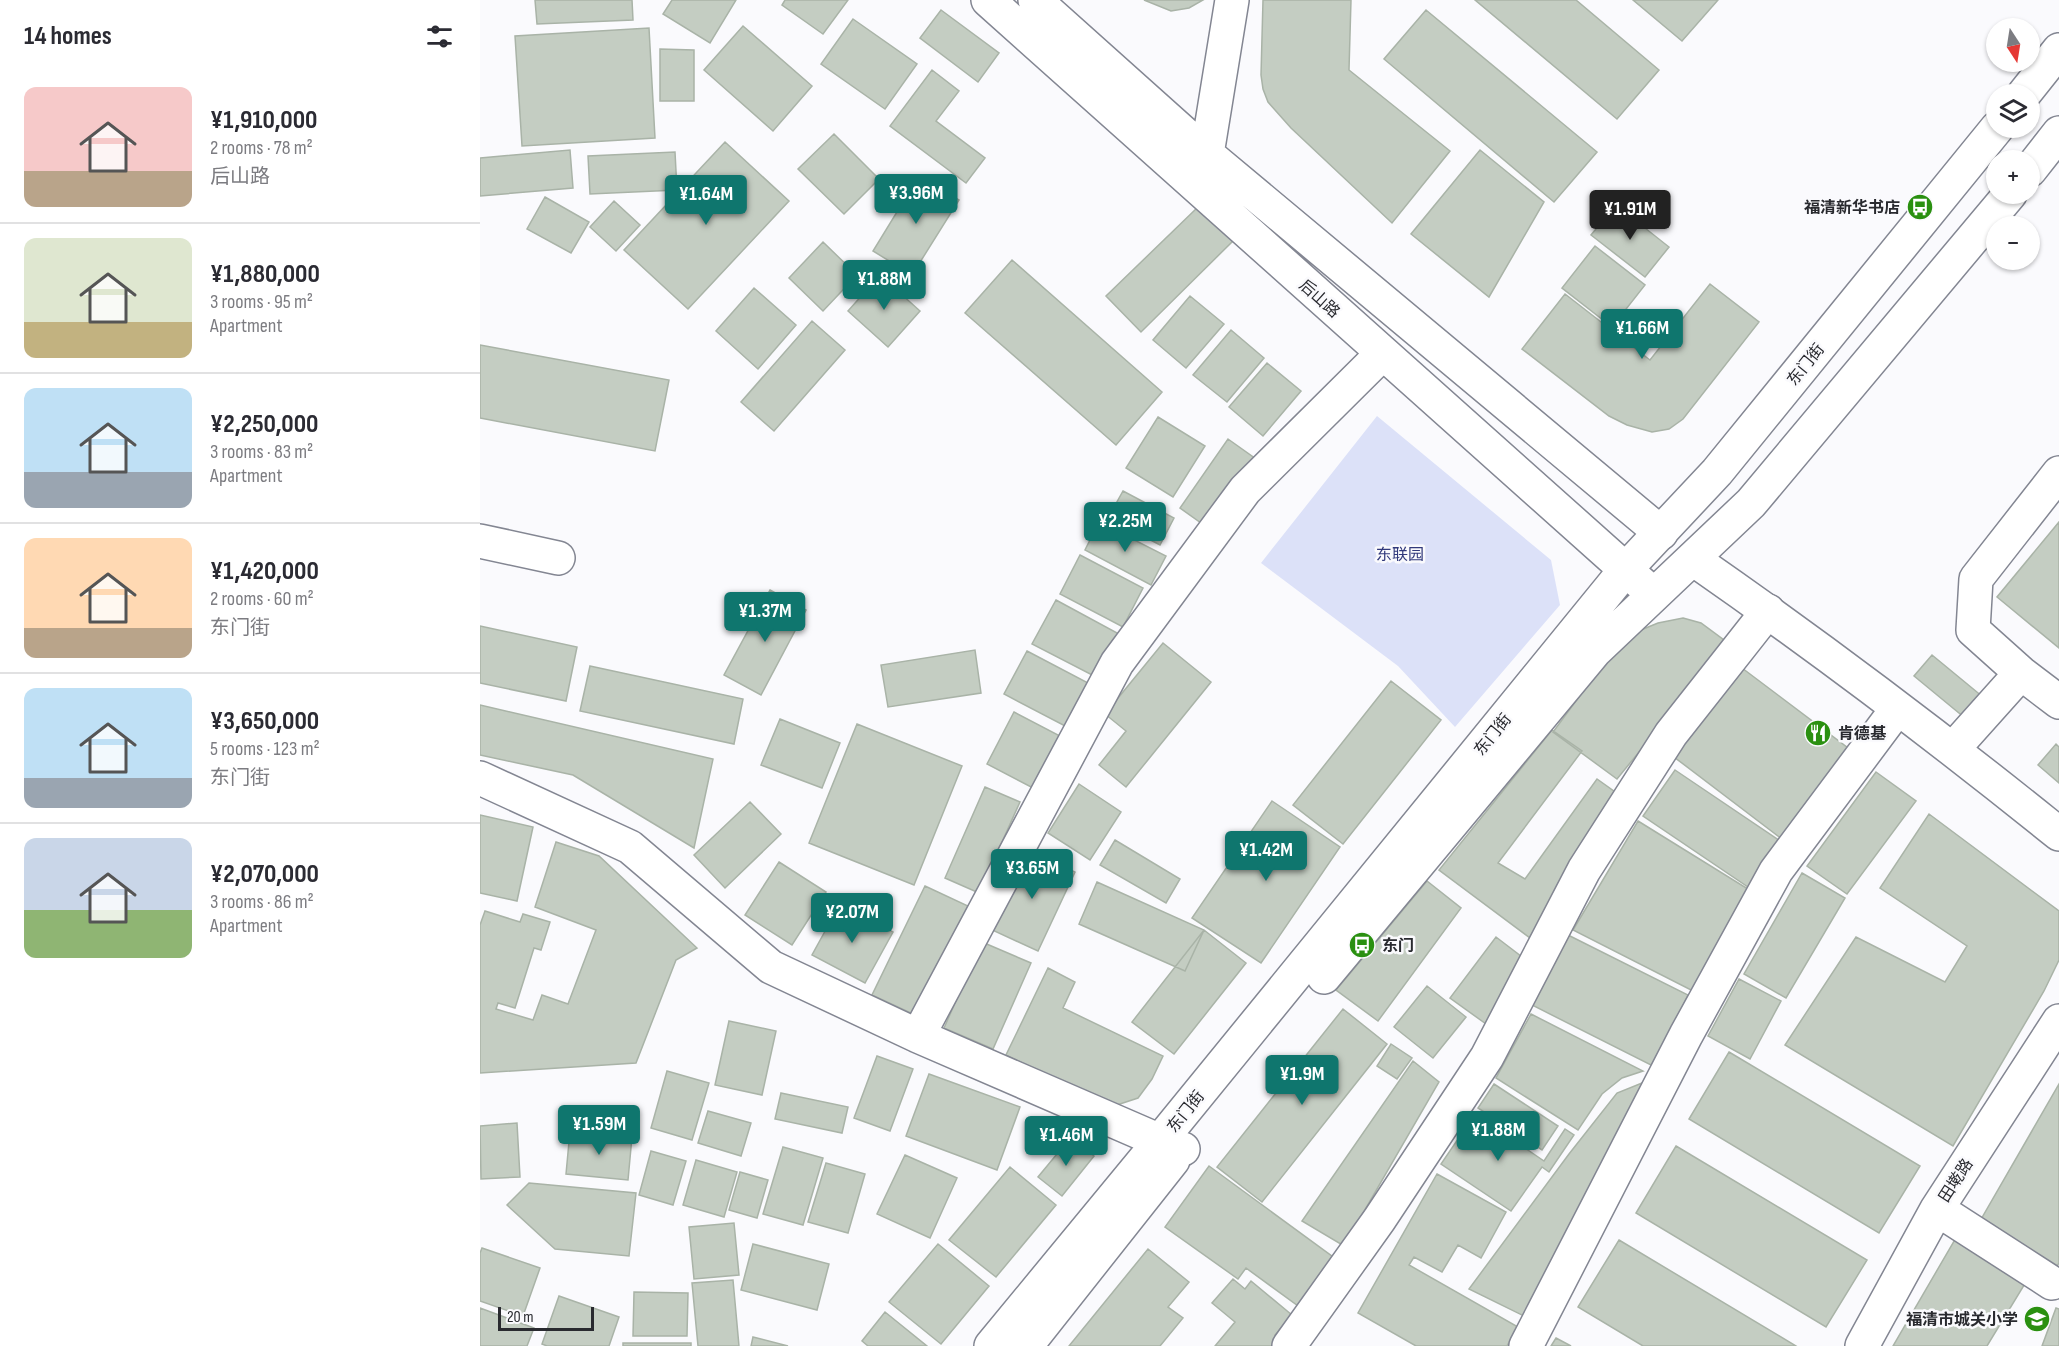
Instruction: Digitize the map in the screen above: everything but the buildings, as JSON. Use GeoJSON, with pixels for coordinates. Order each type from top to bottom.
{"type":"FeatureCollection","features":[{"type":"Feature","properties":{"kind":"street","name":"后山路"},"geometry":{"type":"LineString","coordinates":[[988,0],[1653,594]]}},
{"type":"Feature","properties":{"kind":"street"},"geometry":{"type":"LineString","coordinates":[[1035,0],[1207,154],[1661,534],[1953,749],[2059,834]]}},
{"type":"Feature","properties":{"kind":"street"},"geometry":{"type":"LineString","coordinates":[[1191,182],[1207,154],[1232,0]]}},
{"type":"Feature","properties":{"kind":"street"},"geometry":{"type":"LineString","coordinates":[[2032,84],[2059,50]]}},
{"type":"Feature","properties":{"kind":"street","name":"东门街"},"geometry":{"type":"LineString","coordinates":[[1026,1346],[1171,1145],[1626,569],[1717,472],[1990,138]]}},
{"type":"Feature","properties":{"kind":"street","name":"东门街"},"geometry":{"type":"LineString","coordinates":[[991,1346],[1171,1145],[1588,660],[1653,594],[1694,559],[1751,503],[2002,204]]}},
{"type":"Feature","properties":{"kind":"street"},"geometry":{"type":"LineString","coordinates":[[918,1036],[1116,663],[1245,490],[1382,354]]}},
{"type":"Feature","properties":{"kind":"street"},"geometry":{"type":"LineString","coordinates":[[2059,473],[1976,579],[1973,630],[2021,673],[2059,702]]}},
{"type":"Feature","properties":{"kind":"street"},"geometry":{"type":"LineString","coordinates":[[480,541],[558,558]]}},
{"type":"Feature","properties":{"kind":"street"},"geometry":{"type":"LineString","coordinates":[[1289,1346],[1379,1220],[1487,1057],[1584,870],[1671,734],[1768,611]]}},
{"type":"Feature","properties":{"kind":"street"},"geometry":{"type":"LineString","coordinates":[[1953,749],[2021,673]]}},
{"type":"Feature","properties":{"kind":"street"},"geometry":{"type":"LineString","coordinates":[[1526,1346],[1686,1035],[1776,871],[1898,709]]}},
{"type":"Feature","properties":{"kind":"street"},"geometry":{"type":"LineString","coordinates":[[480,778],[630,847],[771,968],[918,1036],[1171,1145]]}},
{"type":"Feature","properties":{"kind":"street","name":"田墘路"},"geometry":{"type":"LineString","coordinates":[[1862,1346],[1937,1209],[2059,1021]]}},
{"type":"Feature","properties":{"kind":"street"},"geometry":{"type":"LineString","coordinates":[[1937,1209],[2052,1283]]}},
{"type":"Feature","properties":{"kind":"green space","name":"东联园"},"geometry":{"type":"Polygon","coordinates":[[[1377,416],[1551,560],[1560,605],[1455,727],[1398,666],[1261,563],[1377,416]]]}},
{"type":"Feature","properties":{"kind":"place","name":"福清新华书店"},"geometry":{"type":"Point","coordinates":[1920,207]}},
{"type":"Feature","properties":{"kind":"place","name":"肯德基"},"geometry":{"type":"Point","coordinates":[1818,733]}},
{"type":"Feature","properties":{"kind":"place","name":"东门"},"geometry":{"type":"Point","coordinates":[1362,945]}},
{"type":"Feature","properties":{"kind":"place","name":"福清市城关小学"},"geometry":{"type":"Point","coordinates":[2037,1319]}}]}
